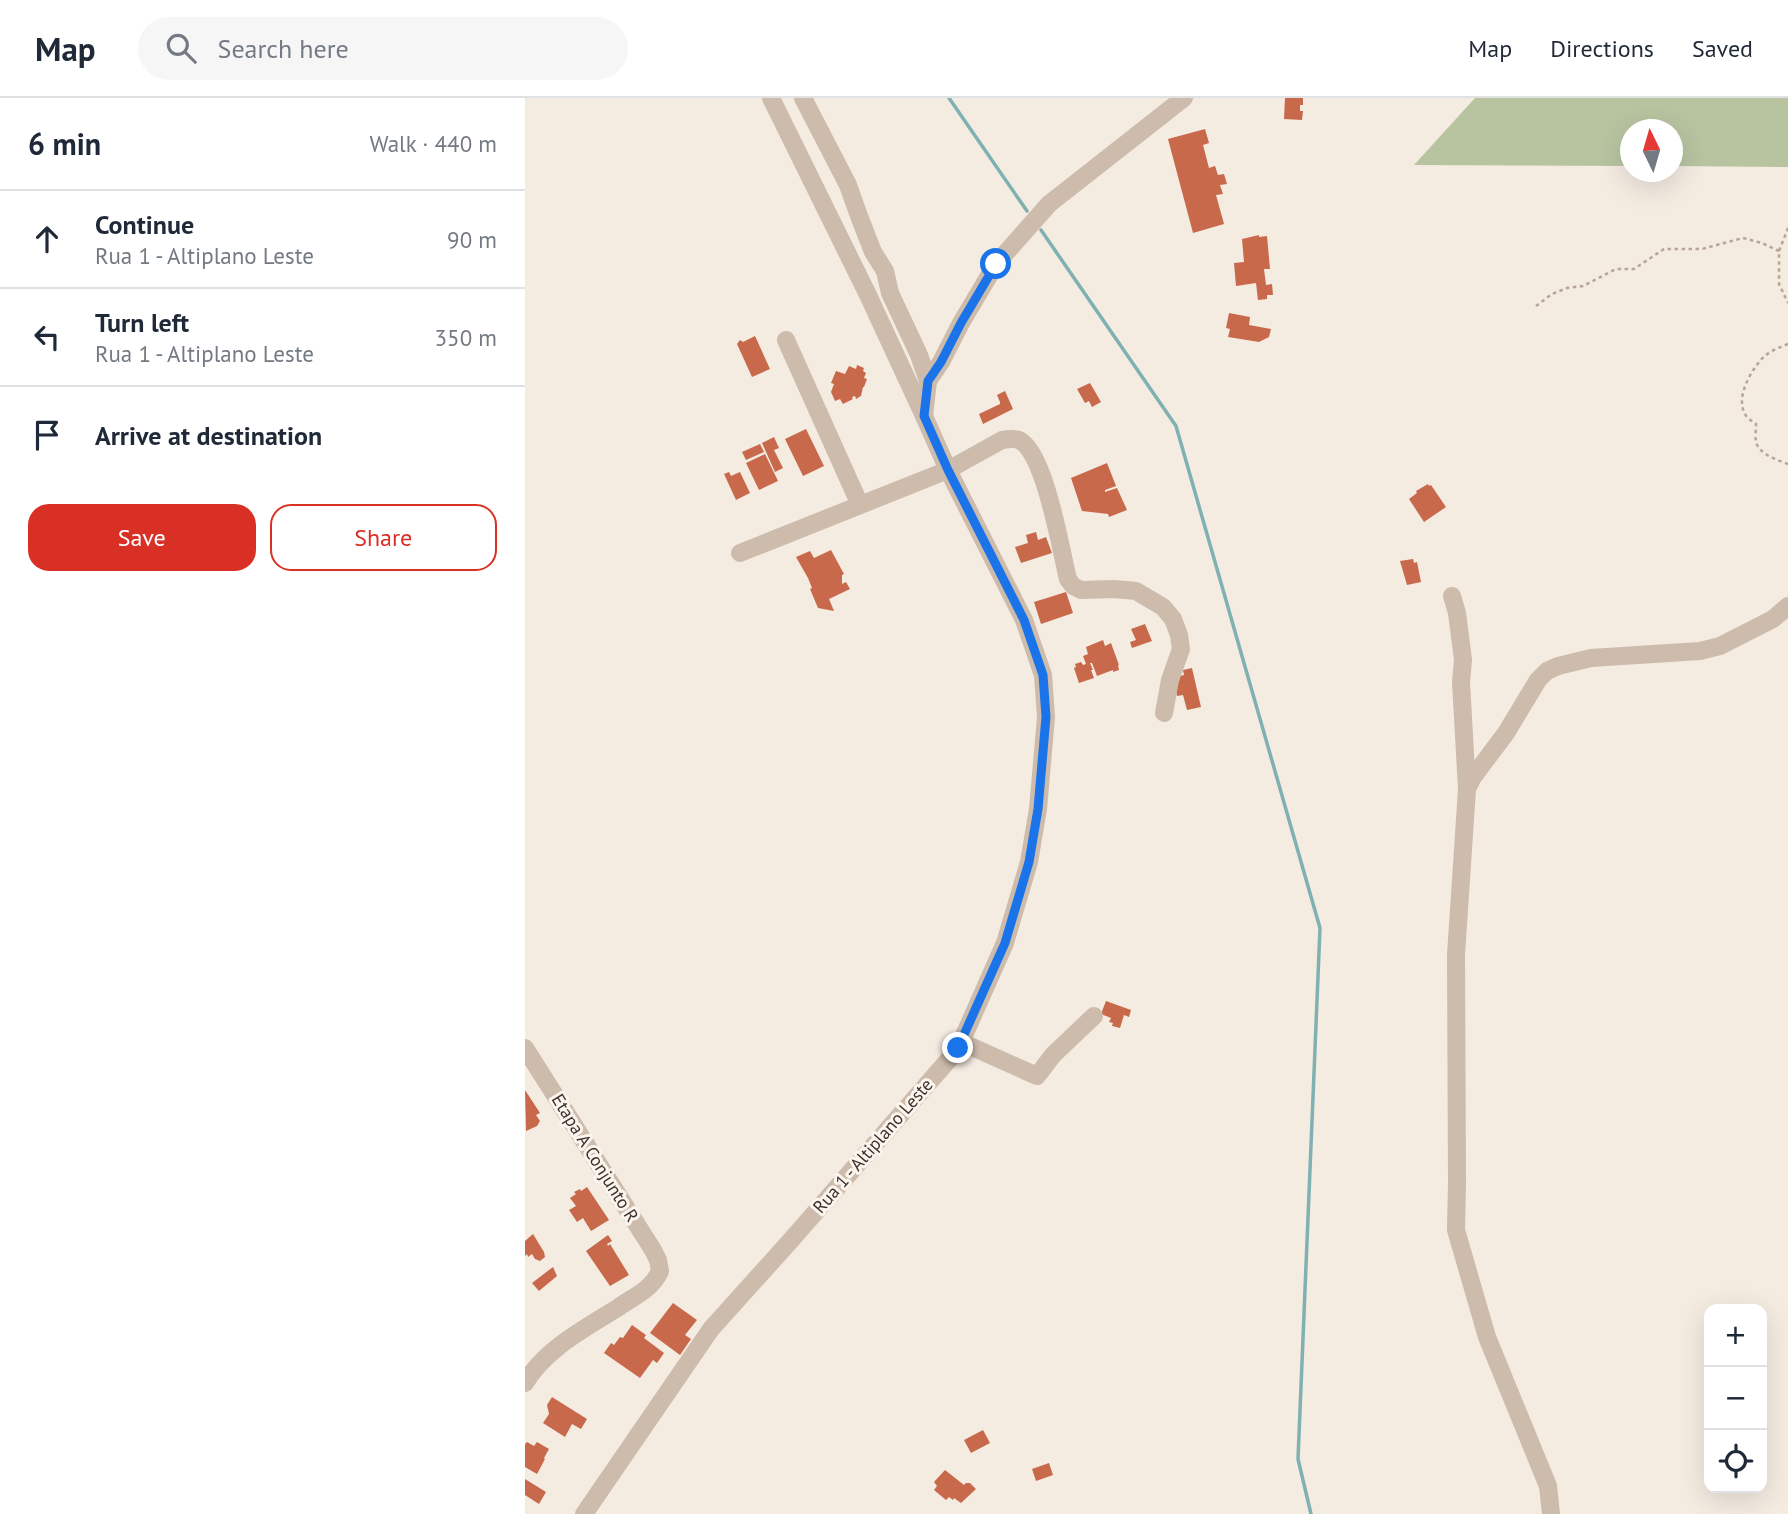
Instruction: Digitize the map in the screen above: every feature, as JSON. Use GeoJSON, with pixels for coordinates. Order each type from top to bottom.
{"type":"FeatureCollection","features":[{"type":"Feature","properties":{"kind":"street","name":"Rua 1 - Altiplano Leste"},"geometry":{"type":"LineString","coordinates":[[584,1514],[711,1329],[958,1048],[1005,943],[1029,862],[1038,809],[1046,717],[1043,675],[1024,620],[948,470],[868,295],[771,98]]}},
{"type":"Feature","properties":{"kind":"street"},"geometry":{"type":"LineString","coordinates":[[803,98],[848,185],[873,252],[885,271],[890,293],[919,355],[928,381],[924,416]]}},
{"type":"Feature","properties":{"kind":"street"},"geometry":{"type":"LineString","coordinates":[[928,381],[996,264],[1049,204],[1184,98]]}},
{"type":"Feature","properties":{"kind":"street"},"geometry":{"type":"LineString","coordinates":[[786,341],[860,505]]}},
{"type":"Feature","properties":{"kind":"street"},"geometry":{"type":"LineString","coordinates":[[740,552],[948,470],[1002,440],[1020,440],[1037,462],[1046,485],[1068,579],[1073,586],[1081,590],[1136,591],[1163,607],[1173,619],[1181,649],[1170,680],[1164,713]]}},
{"type":"Feature","properties":{"kind":"street"},"geometry":{"type":"LineString","coordinates":[[1452,596],[1463,660],[1461,682],[1467,789],[1455,955],[1456,1230],[1487,1337],[1548,1486],[1552,1514]]}},
{"type":"Feature","properties":{"kind":"street"},"geometry":{"type":"LineString","coordinates":[[1467,789],[1506,733],[1538,680],[1548,671],[1557,666],[1591,658],[1700,650],[1720,646],[1773,619],[1788,606]]}},
{"type":"Feature","properties":{"kind":"street"},"geometry":{"type":"LineString","coordinates":[[961,1042],[1037,1076],[1052,1055],[1094,1016]]}},
{"type":"Feature","properties":{"kind":"street","name":"Etapa A Conjunto R"},"geometry":{"type":"LineString","coordinates":[[525,1048],[653,1250],[660,1271],[651,1287],[556,1348],[525,1380]]}},
{"type":"Feature","properties":{"kind":"path"},"geometry":{"type":"LineString","coordinates":[[1788,228],[1779,251],[1779,284],[1788,303]]}},
{"type":"Feature","properties":{"kind":"path"},"geometry":{"type":"LineString","coordinates":[[1536,306],[1552,294],[1583,286],[1616,269],[1634,269],[1664,249],[1702,249],[1743,238],[1779,251]]}},
{"type":"Feature","properties":{"kind":"path"},"geometry":{"type":"LineString","coordinates":[[1788,344],[1774,349],[1761,360],[1744,389],[1742,405],[1746,416],[1756,424],[1756,444],[1763,452],[1788,464]]}},
{"type":"Feature","properties":{"kind":"green space"},"geometry":{"type":"Polygon","coordinates":[[[1475,98],[1788,98],[1788,167],[1683,166],[1683,119],[1620,119],[1620,166],[1414,165],[1475,98]]]}},
{"type":"Feature","properties":{"kind":"building"},"geometry":{"type":"Polygon","coordinates":[[[1285,98],[1303,98],[1303,105],[1300,105],[1300,111],[1303,111],[1302,120],[1284,119],[1285,98]]]}},
{"type":"Feature","properties":{"kind":"building"},"geometry":{"type":"Polygon","coordinates":[[[1205,129],[1209,143],[1203,145],[1209,168],[1215,166],[1218,175],[1224,174],[1227,184],[1220,185],[1223,194],[1216,195],[1224,224],[1193,233],[1168,139],[1205,129]]]}},
{"type":"Feature","properties":{"kind":"building"},"geometry":{"type":"Polygon","coordinates":[[[1267,236],[1270,269],[1264,269],[1266,285],[1272,284],[1273,295],[1258,300],[1256,283],[1236,286],[1234,263],[1244,262],[1242,239],[1267,236]]]}},
{"type":"Feature","properties":{"kind":"building"},"geometry":{"type":"Polygon","coordinates":[[[1229,313],[1250,317],[1249,325],[1271,329],[1269,337],[1259,342],[1228,337],[1230,329],[1226,328],[1229,313]]]}},
{"type":"Feature","properties":{"kind":"building"},"geometry":{"type":"Polygon","coordinates":[[[755,336],[770,369],[752,377],[737,344],[740,340],[743,342],[755,336]]]}},
{"type":"Feature","properties":{"kind":"building"},"geometry":{"type":"Polygon","coordinates":[[[857,365],[864,368],[864,378],[867,379],[861,396],[856,399],[855,396],[852,397],[853,399],[843,404],[840,399],[835,401],[831,392],[834,384],[831,383],[836,371],[845,374],[849,366],[856,369],[857,365]]]}},
{"type":"Feature","properties":{"kind":"building"},"geometry":{"type":"Polygon","coordinates":[[[1090,383],[1101,402],[1092,407],[1089,401],[1085,403],[1077,389],[1090,383]]]}},
{"type":"Feature","properties":{"kind":"building"},"geometry":{"type":"Polygon","coordinates":[[[1005,391],[1013,409],[983,424],[979,414],[1000,404],[997,395],[1005,391]]]}},
{"type":"Feature","properties":{"kind":"building"},"geometry":{"type":"Polygon","coordinates":[[[806,429],[824,466],[803,476],[785,439],[806,429]]]}},
{"type":"Feature","properties":{"kind":"building"},"geometry":{"type":"Polygon","coordinates":[[[774,437],[779,448],[774,450],[783,468],[775,472],[762,443],[774,437]]]}},
{"type":"Feature","properties":{"kind":"building"},"geometry":{"type":"Polygon","coordinates":[[[760,444],[764,452],[746,460],[742,452],[760,444]]]}},
{"type":"Feature","properties":{"kind":"building"},"geometry":{"type":"Polygon","coordinates":[[[765,454],[778,481],[759,490],[746,463],[765,454]]]}},
{"type":"Feature","properties":{"kind":"building"},"geometry":{"type":"Polygon","coordinates":[[[1107,463],[1116,486],[1105,492],[1117,488],[1127,510],[1109,517],[1108,514],[1082,511],[1071,478],[1107,463]]]}},
{"type":"Feature","properties":{"kind":"building"},"geometry":{"type":"Polygon","coordinates":[[[729,472],[731,476],[740,472],[750,493],[736,500],[724,474],[729,472]]]}},
{"type":"Feature","properties":{"kind":"building"},"geometry":{"type":"Polygon","coordinates":[[[1428,484],[1446,507],[1424,522],[1409,499],[1428,484]]]}},
{"type":"Feature","properties":{"kind":"building"},"geometry":{"type":"Polygon","coordinates":[[[1036,532],[1038,540],[1046,537],[1052,553],[1021,563],[1015,547],[1028,543],[1026,535],[1036,532]]]}},
{"type":"Feature","properties":{"kind":"building"},"geometry":{"type":"Polygon","coordinates":[[[831,550],[844,574],[842,584],[846,582],[850,589],[829,599],[834,611],[818,608],[808,578],[796,557],[810,551],[814,558],[831,550]]]}},
{"type":"Feature","properties":{"kind":"building"},"geometry":{"type":"Polygon","coordinates":[[[1413,559],[1414,563],[1417,562],[1421,582],[1407,585],[1400,561],[1413,559]]]}},
{"type":"Feature","properties":{"kind":"building"},"geometry":{"type":"Polygon","coordinates":[[[1066,592],[1073,613],[1041,624],[1034,602],[1066,592]]]}},
{"type":"Feature","properties":{"kind":"building"},"geometry":{"type":"Polygon","coordinates":[[[1145,624],[1152,641],[1132,648],[1130,642],[1136,640],[1131,629],[1145,624]]]}},
{"type":"Feature","properties":{"kind":"building"},"geometry":{"type":"Polygon","coordinates":[[[1103,640],[1105,646],[1111,643],[1119,670],[1097,676],[1090,663],[1094,678],[1079,683],[1075,664],[1086,664],[1083,656],[1088,654],[1086,647],[1103,640]]]}},
{"type":"Feature","properties":{"kind":"building"},"geometry":{"type":"Polygon","coordinates":[[[1192,668],[1201,707],[1187,710],[1183,695],[1177,696],[1172,678],[1184,675],[1183,670],[1192,668]]]}},
{"type":"Feature","properties":{"kind":"building"},"geometry":{"type":"Polygon","coordinates":[[[1106,1001],[1131,1010],[1129,1017],[1124,1015],[1120,1028],[1112,1026],[1113,1023],[1109,1022],[1111,1018],[1101,1014],[1106,1001]]]}},
{"type":"Feature","properties":{"kind":"building"},"geometry":{"type":"Polygon","coordinates":[[[525,1090],[540,1113],[536,1115],[540,1121],[537,1126],[526,1131],[525,1090]]]}},
{"type":"Feature","properties":{"kind":"building"},"geometry":{"type":"Polygon","coordinates":[[[587,1187],[609,1220],[591,1231],[583,1218],[577,1222],[569,1210],[576,1206],[570,1198],[576,1194],[574,1192],[587,1187]]]}},
{"type":"Feature","properties":{"kind":"building"},"geometry":{"type":"Polygon","coordinates":[[[533,1234],[544,1252],[545,1257],[540,1261],[532,1254],[525,1256],[525,1241],[533,1234]]]}},
{"type":"Feature","properties":{"kind":"building"},"geometry":{"type":"Polygon","coordinates":[[[608,1235],[612,1241],[608,1246],[610,1244],[629,1275],[610,1286],[586,1251],[608,1235]]]}},
{"type":"Feature","properties":{"kind":"building"},"geometry":{"type":"Polygon","coordinates":[[[553,1267],[557,1276],[539,1291],[532,1283],[553,1267]]]}},
{"type":"Feature","properties":{"kind":"building"},"geometry":{"type":"Polygon","coordinates":[[[673,1303],[697,1320],[685,1335],[691,1339],[680,1355],[650,1333],[673,1303]]]}},
{"type":"Feature","properties":{"kind":"building"},"geometry":{"type":"Polygon","coordinates":[[[632,1325],[664,1353],[657,1363],[653,1360],[640,1378],[604,1353],[611,1343],[614,1345],[620,1337],[623,1338],[632,1325]]]}},
{"type":"Feature","properties":{"kind":"building"},"geometry":{"type":"Polygon","coordinates":[[[552,1397],[587,1419],[581,1429],[572,1424],[565,1437],[543,1423],[549,1414],[547,1405],[552,1397]]]}},
{"type":"Feature","properties":{"kind":"building"},"geometry":{"type":"Polygon","coordinates":[[[983,1430],[990,1443],[971,1453],[964,1440],[983,1430]]]}},
{"type":"Feature","properties":{"kind":"building"},"geometry":{"type":"Polygon","coordinates":[[[527,1442],[534,1446],[537,1442],[549,1449],[537,1474],[525,1467],[527,1442]]]}},
{"type":"Feature","properties":{"kind":"building"},"geometry":{"type":"Polygon","coordinates":[[[1049,1463],[1053,1475],[1036,1481],[1032,1469],[1049,1463]]]}},
{"type":"Feature","properties":{"kind":"building"},"geometry":{"type":"Polygon","coordinates":[[[945,1470],[964,1485],[970,1483],[976,1489],[961,1503],[949,1497],[946,1500],[934,1490],[937,1486],[934,1482],[945,1470]]]}},
{"type":"Feature","properties":{"kind":"building"},"geometry":{"type":"Polygon","coordinates":[[[525,1479],[546,1492],[539,1504],[525,1495],[525,1479]]]}},
{"type":"Feature","properties":{"kind":"waterway"},"geometry":{"type":"LineString","coordinates":[[949,98],[1027,211]]}},
{"type":"Feature","properties":{"kind":"waterway"},"geometry":{"type":"LineString","coordinates":[[1041,230],[1176,426],[1320,928],[1298,1459],[1311,1514]]}},
{"type":"Feature","properties":{"kind":"route"},"geometry":{"type":"LineString","coordinates":[[958,1048],[1005,943],[1029,862],[1038,809],[1046,717],[1043,675],[1024,620],[948,470],[924,416],[928,381],[996,264]]}}]}
